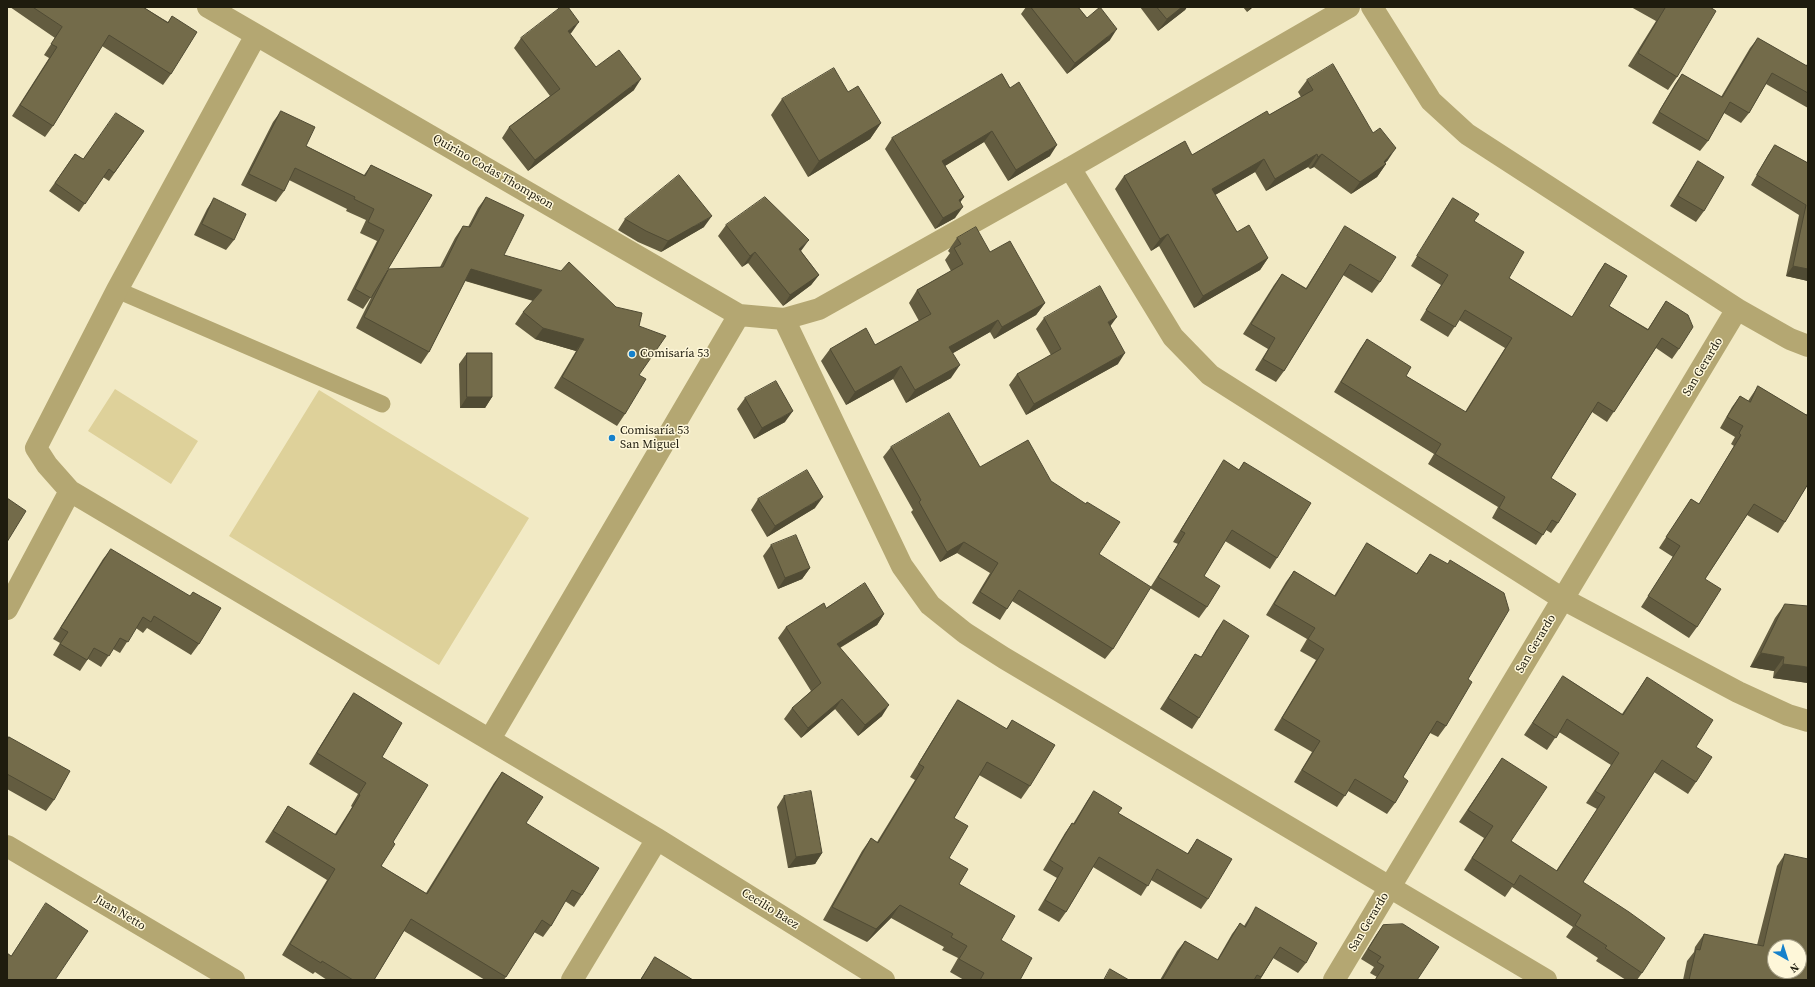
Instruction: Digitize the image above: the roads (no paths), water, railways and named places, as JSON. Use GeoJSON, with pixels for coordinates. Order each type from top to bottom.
{"type":"FeatureCollection","features":[{"type":"Feature","properties":{"kind":"street","name":"Quirino Codas Thompson"},"geometry":{"type":"LineString","coordinates":[[208,7],[739,315],[784,320]]}},
{"type":"Feature","properties":{"kind":"street"},"geometry":{"type":"LineString","coordinates":[[1349,7],[1070,168],[819,309],[784,320],[902,566],[930,605],[965,633],[1004,658],[1546,980]]}},
{"type":"Feature","properties":{"kind":"street"},"geometry":{"type":"LineString","coordinates":[[1372,7],[1431,101],[1467,134],[1737,309],[1790,339],[1808,346]]}},
{"type":"Feature","properties":{"kind":"street"},"geometry":{"type":"LineString","coordinates":[[117,290],[256,35]]}},
{"type":"Feature","properties":{"kind":"street"},"geometry":{"type":"LineString","coordinates":[[1070,168],[1173,337],[1210,375],[1563,599],[1738,692],[1788,716],[1808,721]]}},
{"type":"Feature","properties":{"kind":"street","name":"Cecilio Baez"},"geometry":{"type":"LineString","coordinates":[[117,290],[36,448],[47,465],[70,490],[657,839],[884,980]]}},
{"type":"Feature","properties":{"kind":"street","name":"San Gerardo"},"geometry":{"type":"LineString","coordinates":[[1334,980],[1737,309]]}},
{"type":"Feature","properties":{"kind":"street"},"geometry":{"type":"LineString","coordinates":[[490,739],[739,315]]}},
{"type":"Feature","properties":{"kind":"street"},"geometry":{"type":"LineString","coordinates":[[7,609],[70,490]]}},
{"type":"Feature","properties":{"kind":"street"},"geometry":{"type":"LineString","coordinates":[[572,980],[657,839]]}},
{"type":"Feature","properties":{"kind":"street","name":"Juan Netto"},"geometry":{"type":"LineString","coordinates":[[7,846],[234,980]]}},
{"type":"Feature","properties":{"kind":"lane"},"geometry":{"type":"LineString","coordinates":[[117,290],[382,404]]}},
{"type":"Feature","properties":{"kind":"place","name":"Comisaría 53"},"geometry":{"type":"Point","coordinates":[632,354]}},
{"type":"Feature","properties":{"kind":"place","name":"Comisaría 53 San Miguel"},"geometry":{"type":"Point","coordinates":[612,438]}}]}
